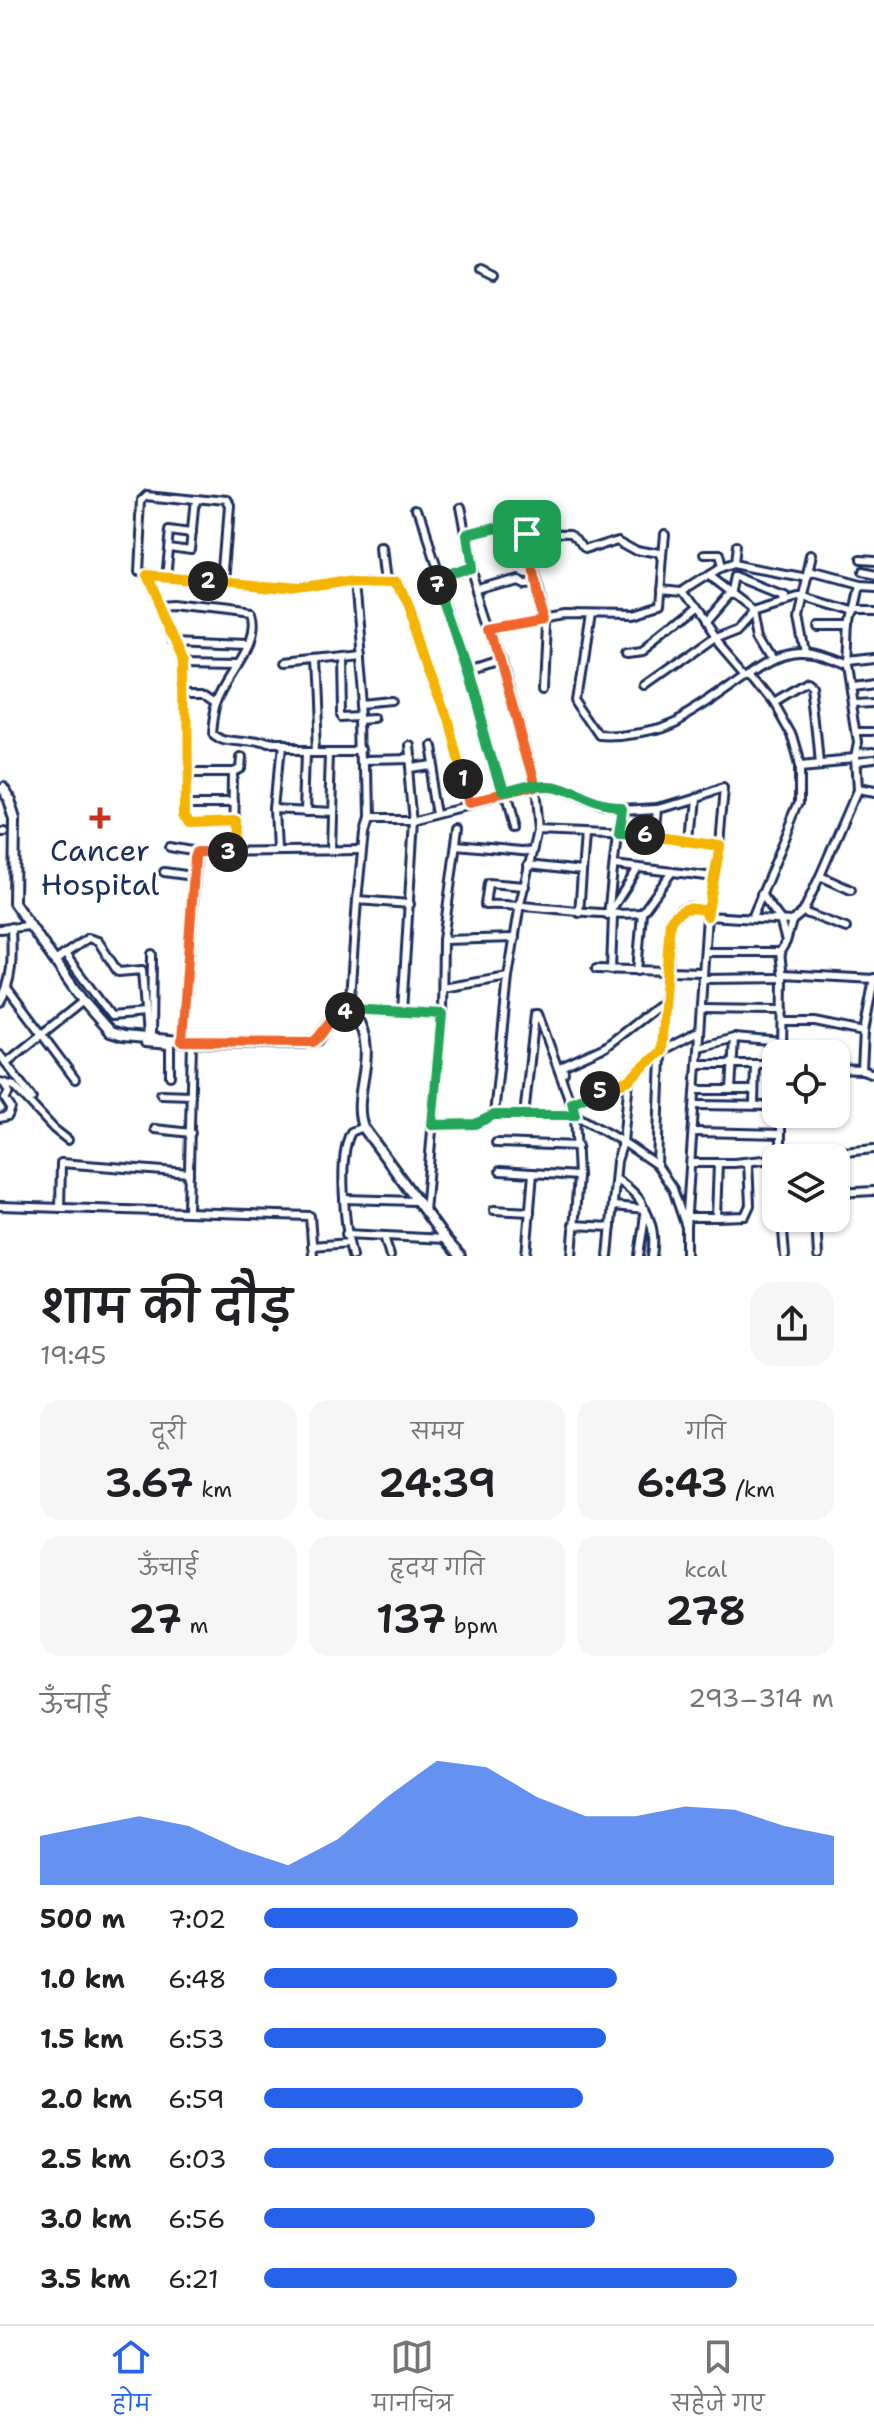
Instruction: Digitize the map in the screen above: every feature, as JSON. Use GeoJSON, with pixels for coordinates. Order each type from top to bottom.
{"type":"FeatureCollection","features":[{"type":"Feature","properties":{"kind":"street"},"geometry":{"type":"LineString","coordinates":[[481,270],[493,276]]}},
{"type":"Feature","properties":{"kind":"street"},"geometry":{"type":"LineString","coordinates":[[226,583],[232,509],[228,502],[147,494],[142,499],[138,571],[146,576],[294,589],[354,580],[389,579],[398,585],[443,707],[470,804]]}},
{"type":"Feature","properties":{"kind":"street"},"geometry":{"type":"LineString","coordinates":[[170,546],[194,549],[199,499]]}},
{"type":"Feature","properties":{"kind":"street"},"geometry":{"type":"LineString","coordinates":[[459,510],[470,568],[500,660],[533,789],[537,831],[520,904],[508,977],[494,1115]]}},
{"type":"Feature","properties":{"kind":"street"},"geometry":{"type":"LineString","coordinates":[[416,515],[467,671],[511,828]]}},
{"type":"Feature","properties":{"kind":"street"},"geometry":{"type":"LineString","coordinates":[[465,538],[514,527],[527,534],[573,535],[583,550],[618,539],[638,550],[660,554],[662,559]]}},
{"type":"Feature","properties":{"kind":"street"},"geometry":{"type":"LineString","coordinates":[[166,578],[171,528],[196,531]]}},
{"type":"Feature","properties":{"kind":"street"},"geometry":{"type":"LineString","coordinates":[[527,534],[545,617],[543,688]]}},
{"type":"Feature","properties":{"kind":"street"},"geometry":{"type":"LineString","coordinates":[[489,627],[567,614],[633,615],[659,607],[665,534]]}},
{"type":"Feature","properties":{"kind":"street"},"geometry":{"type":"LineString","coordinates":[[735,564],[737,545]]}},
{"type":"Feature","properties":{"kind":"street"},"geometry":{"type":"LineString","coordinates":[[385,548],[389,579]]}},
{"type":"Feature","properties":{"kind":"street"},"geometry":{"type":"LineString","coordinates":[[703,556],[718,556],[721,569]]}},
{"type":"Feature","properties":{"kind":"street"},"geometry":{"type":"LineString","coordinates":[[804,650],[797,619],[811,557]]}},
{"type":"Feature","properties":{"kind":"street"},"geometry":{"type":"LineString","coordinates":[[856,560],[874,561]]}},
{"type":"Feature","properties":{"kind":"street"},"geometry":{"type":"LineString","coordinates":[[660,591],[683,593],[721,569],[735,564],[874,587]]}},
{"type":"Feature","properties":{"kind":"street"},"geometry":{"type":"LineString","coordinates":[[435,579],[470,568]]}},
{"type":"Feature","properties":{"kind":"street"},"geometry":{"type":"LineString","coordinates":[[858,572],[874,575]]}},
{"type":"Feature","properties":{"kind":"street"},"geometry":{"type":"LineString","coordinates":[[146,576],[184,661],[185,814],[190,822],[234,820]]}},
{"type":"Feature","properties":{"kind":"street"},"geometry":{"type":"LineString","coordinates":[[711,576],[755,610],[760,633],[773,655]]}},
{"type":"Feature","properties":{"kind":"street"},"geometry":{"type":"LineString","coordinates":[[704,624],[732,594],[737,576],[782,592],[783,601]]}},
{"type":"Feature","properties":{"kind":"street"},"geometry":{"type":"LineString","coordinates":[[478,588],[516,577],[535,579]]}},
{"type":"Feature","properties":{"kind":"street"},"geometry":{"type":"LineString","coordinates":[[354,580],[368,748],[368,820],[362,850],[349,1010],[358,1021],[367,1053],[361,1106],[363,1127],[460,1256]]}},
{"type":"Feature","properties":{"kind":"street"},"geometry":{"type":"LineString","coordinates":[[783,1040],[780,952],[792,921],[803,912],[857,790],[857,733],[846,662],[848,628],[856,586]]}},
{"type":"Feature","properties":{"kind":"street"},"geometry":{"type":"LineString","coordinates":[[683,593],[715,638],[773,701],[791,733],[800,764],[800,802],[752,918]]}},
{"type":"Feature","properties":{"kind":"street"},"geometry":{"type":"LineString","coordinates":[[643,689],[715,638],[738,629],[755,610],[791,598],[801,598],[852,612],[874,611]]}},
{"type":"Feature","properties":{"kind":"street"},"geometry":{"type":"LineString","coordinates":[[160,606],[251,614],[253,637],[218,699],[213,733],[218,738],[224,741],[250,741],[265,748],[368,748]]}},
{"type":"Feature","properties":{"kind":"street"},"geometry":{"type":"LineString","coordinates":[[625,655],[641,653],[694,611]]}},
{"type":"Feature","properties":{"kind":"street"},"geometry":{"type":"LineString","coordinates":[[591,615],[578,698],[604,736],[625,738],[668,726],[773,655],[804,650],[846,662],[874,657]]}},
{"type":"Feature","properties":{"kind":"street"},"geometry":{"type":"LineString","coordinates":[[817,628],[848,628]]}},
{"type":"Feature","properties":{"kind":"street"},"geometry":{"type":"LineString","coordinates":[[173,641],[247,644]]}},
{"type":"Feature","properties":{"kind":"street"},"geometry":{"type":"LineString","coordinates":[[284,663],[361,655]]}},
{"type":"Feature","properties":{"kind":"street"},"geometry":{"type":"LineString","coordinates":[[342,657],[343,712],[345,715],[379,718]]}},
{"type":"Feature","properties":{"kind":"street"},"geometry":{"type":"LineString","coordinates":[[467,671],[500,660]]}},
{"type":"Feature","properties":{"kind":"street"},"geometry":{"type":"LineString","coordinates":[[184,661],[238,662]]}},
{"type":"Feature","properties":{"kind":"street"},"geometry":{"type":"LineString","coordinates":[[314,661],[318,748]]}},
{"type":"Feature","properties":{"kind":"street"},"geometry":{"type":"LineString","coordinates":[[773,701],[799,683],[806,681],[812,686],[820,762]]}},
{"type":"Feature","properties":{"kind":"street"},"geometry":{"type":"LineString","coordinates":[[850,685],[874,682]]}},
{"type":"Feature","properties":{"kind":"street"},"geometry":{"type":"LineString","coordinates":[[185,692],[208,692],[218,699]]}},
{"type":"Feature","properties":{"kind":"street"},"geometry":{"type":"LineString","coordinates":[[365,703],[397,700]]}},
{"type":"Feature","properties":{"kind":"street"},"geometry":{"type":"LineString","coordinates":[[853,702],[874,701]]}},
{"type":"Feature","properties":{"kind":"street"},"geometry":{"type":"LineString","coordinates":[[431,710],[443,707]]}},
{"type":"Feature","properties":{"kind":"street"},"geometry":{"type":"LineString","coordinates":[[857,733],[874,733]]}},
{"type":"Feature","properties":{"kind":"street"},"geometry":{"type":"LineString","coordinates":[[428,745],[439,812]]}},
{"type":"Feature","properties":{"kind":"street"},"geometry":{"type":"LineString","coordinates":[[402,1012],[414,820],[407,747]]}},
{"type":"Feature","properties":{"kind":"street"},"geometry":{"type":"LineString","coordinates":[[277,850],[275,809],[281,748]]}},
{"type":"Feature","properties":{"kind":"street"},"geometry":{"type":"LineString","coordinates":[[307,811],[309,748]]}},
{"type":"Feature","properties":{"kind":"street"},"geometry":{"type":"LineString","coordinates":[[331,850],[334,748]]}},
{"type":"Feature","properties":{"kind":"street"},"geometry":{"type":"LineString","coordinates":[[800,764],[856,760],[874,755]]}},
{"type":"Feature","properties":{"kind":"street"},"geometry":{"type":"LineString","coordinates":[[185,773],[234,773],[240,770],[241,759]]}},
{"type":"Feature","properties":{"kind":"street"},"geometry":{"type":"LineString","coordinates":[[856,760],[874,763]]}},
{"type":"Feature","properties":{"kind":"street"},"geometry":{"type":"LineString","coordinates":[[368,761],[430,765]]}},
{"type":"Feature","properties":{"kind":"street"},"geometry":{"type":"LineString","coordinates":[[233,852],[234,773]]}},
{"type":"Feature","properties":{"kind":"street"},"geometry":{"type":"LineString","coordinates":[[368,820],[414,820],[502,796],[551,787],[601,808],[623,809],[656,807],[725,786],[720,846],[707,916],[686,1256]]}},
{"type":"Feature","properties":{"kind":"street"},"geometry":{"type":"LineString","coordinates":[[0,787],[9,801],[15,820],[14,903],[83,1001],[110,1032],[170,1043],[313,1042],[321,1036],[333,1016],[349,1010],[442,1014]]}},
{"type":"Feature","properties":{"kind":"street"},"geometry":{"type":"LineString","coordinates":[[857,790],[874,793]]}},
{"type":"Feature","properties":{"kind":"street"},"geometry":{"type":"LineString","coordinates":[[687,840],[691,796]]}},
{"type":"Feature","properties":{"kind":"street"},"geometry":{"type":"LineString","coordinates":[[184,802],[234,802]]}},
{"type":"Feature","properties":{"kind":"street"},"geometry":{"type":"LineString","coordinates":[[653,836],[656,807]]}},
{"type":"Feature","properties":{"kind":"street"},"geometry":{"type":"LineString","coordinates":[[275,809],[332,812]]}},
{"type":"Feature","properties":{"kind":"street"},"geometry":{"type":"LineString","coordinates":[[611,970],[610,915],[623,809]]}},
{"type":"Feature","properties":{"kind":"street"},"geometry":{"type":"LineString","coordinates":[[425,1212],[442,1014],[443,940],[458,828]]}},
{"type":"Feature","properties":{"kind":"street"},"geometry":{"type":"LineString","coordinates":[[537,831],[653,836],[720,846]]}},
{"type":"Feature","properties":{"kind":"street"},"geometry":{"type":"LineString","coordinates":[[579,913],[585,834]]}},
{"type":"Feature","properties":{"kind":"street"},"geometry":{"type":"LineString","coordinates":[[456,845],[532,852]]}},
{"type":"Feature","properties":{"kind":"street"},"geometry":{"type":"LineString","coordinates":[[170,847],[197,852],[362,850]]}},
{"type":"Feature","properties":{"kind":"street"},"geometry":{"type":"LineString","coordinates":[[188,1211],[191,1095],[187,1041],[193,876],[197,852]]}},
{"type":"Feature","properties":{"kind":"street"},"geometry":{"type":"LineString","coordinates":[[528,865],[582,871]]}},
{"type":"Feature","properties":{"kind":"street"},"geometry":{"type":"LineString","coordinates":[[614,865],[715,877]]}},
{"type":"Feature","properties":{"kind":"street"},"geometry":{"type":"LineString","coordinates":[[610,915],[638,868]]}},
{"type":"Feature","properties":{"kind":"street"},"geometry":{"type":"LineString","coordinates":[[164,872],[193,876]]}},
{"type":"Feature","properties":{"kind":"street"},"geometry":{"type":"LineString","coordinates":[[637,971],[642,913],[672,872]]}},
{"type":"Feature","properties":{"kind":"street"},"geometry":{"type":"LineString","coordinates":[[820,876],[851,890]]}},
{"type":"Feature","properties":{"kind":"street"},"geometry":{"type":"LineString","coordinates":[[525,886],[488,883],[485,905],[520,904],[610,915],[642,913]]}},
{"type":"Feature","properties":{"kind":"street"},"geometry":{"type":"LineString","coordinates":[[761,894],[780,919],[786,942]]}},
{"type":"Feature","properties":{"kind":"street"},"geometry":{"type":"LineString","coordinates":[[357,900],[410,904]]}},
{"type":"Feature","properties":{"kind":"street"},"geometry":{"type":"LineString","coordinates":[[657,1165],[663,1002],[670,921],[680,910],[689,907],[703,910],[707,916]]}},
{"type":"Feature","properties":{"kind":"street"},"geometry":{"type":"LineString","coordinates":[[803,912],[846,928]]}},
{"type":"Feature","properties":{"kind":"street"},"geometry":{"type":"LineString","coordinates":[[707,916],[792,921]]}},
{"type":"Feature","properties":{"kind":"street"},"geometry":{"type":"LineString","coordinates":[[0,929],[29,926]]}},
{"type":"Feature","properties":{"kind":"street"},"geometry":{"type":"LineString","coordinates":[[0,1002],[8,989],[12,973],[11,927]]}},
{"type":"Feature","properties":{"kind":"street"},"geometry":{"type":"LineString","coordinates":[[55,961],[93,937],[118,972],[142,970],[148,1040]]}},
{"type":"Feature","properties":{"kind":"street"},"geometry":{"type":"LineString","coordinates":[[443,940],[515,938]]}},
{"type":"Feature","properties":{"kind":"street"},"geometry":{"type":"LineString","coordinates":[[706,952],[780,952]]}},
{"type":"Feature","properties":{"kind":"street"},"geometry":{"type":"LineString","coordinates":[[65,954],[111,1016],[145,1013]]}},
{"type":"Feature","properties":{"kind":"street"},"geometry":{"type":"LineString","coordinates":[[148,1040],[152,954]]}},
{"type":"Feature","properties":{"kind":"street"},"geometry":{"type":"LineString","coordinates":[[596,969],[703,976],[874,979],[864,1032],[862,1070]]}},
{"type":"Feature","properties":{"kind":"street"},"geometry":{"type":"LineString","coordinates":[[443,988],[508,977]]}},
{"type":"Feature","properties":{"kind":"street"},"geometry":{"type":"LineString","coordinates":[[8,989],[75,1079]]}},
{"type":"Feature","properties":{"kind":"street"},"geometry":{"type":"LineString","coordinates":[[6,1063],[83,1001]]}},
{"type":"Feature","properties":{"kind":"street"},"geometry":{"type":"LineString","coordinates":[[572,1256],[578,1146],[575,1115],[562,1066],[605,1047],[663,1002]]}},
{"type":"Feature","properties":{"kind":"street"},"geometry":{"type":"LineString","coordinates":[[701,1009],[783,1010]]}},
{"type":"Feature","properties":{"kind":"street"},"geometry":{"type":"LineString","coordinates":[[524,1116],[535,1014],[538,1014],[572,1102]]}},
{"type":"Feature","properties":{"kind":"street"},"geometry":{"type":"LineString","coordinates":[[783,1022],[815,1022],[864,1032]]}},
{"type":"Feature","properties":{"kind":"street"},"geometry":{"type":"LineString","coordinates":[[572,1102],[629,1080],[661,1051],[698,1032]]}},
{"type":"Feature","properties":{"kind":"street"},"geometry":{"type":"LineString","coordinates":[[699,1047],[734,1038],[762,1040]]}},
{"type":"Feature","properties":{"kind":"street"},"geometry":{"type":"LineString","coordinates":[[731,1090],[734,1038]]}},
{"type":"Feature","properties":{"kind":"street"},"geometry":{"type":"LineString","coordinates":[[170,1043],[170,1076]]}},
{"type":"Feature","properties":{"kind":"street"},"geometry":{"type":"LineString","coordinates":[[0,1055],[32,1098]]}},
{"type":"Feature","properties":{"kind":"street"},"geometry":{"type":"LineString","coordinates":[[697,1064],[762,1064]]}},
{"type":"Feature","properties":{"kind":"street"},"geometry":{"type":"LineString","coordinates":[[754,1105],[755,1064]]}},
{"type":"Feature","properties":{"kind":"street"},"geometry":{"type":"LineString","coordinates":[[850,1070],[874,1074]]}},
{"type":"Feature","properties":{"kind":"street"},"geometry":{"type":"LineString","coordinates":[[608,1256],[629,1080]]}},
{"type":"Feature","properties":{"kind":"street"},"geometry":{"type":"LineString","coordinates":[[0,1118],[8,1116],[11,1108],[5,1099],[9,1092],[3,1083]]}},
{"type":"Feature","properties":{"kind":"street"},"geometry":{"type":"LineString","coordinates":[[3,1083],[14,1086],[68,1140]]}},
{"type":"Feature","properties":{"kind":"street"},"geometry":{"type":"LineString","coordinates":[[696,1090],[754,1090]]}},
{"type":"Feature","properties":{"kind":"street"},"geometry":{"type":"LineString","coordinates":[[161,1094],[191,1095]]}},
{"type":"Feature","properties":{"kind":"street"},"geometry":{"type":"LineString","coordinates":[[695,1105],[762,1105]]}},
{"type":"Feature","properties":{"kind":"street"},"geometry":{"type":"LineString","coordinates":[[432,1125],[475,1124],[494,1115],[575,1115],[657,1165],[673,1189],[686,1227]]}},
{"type":"Feature","properties":{"kind":"street"},"geometry":{"type":"LineString","coordinates":[[352,1256],[346,1234],[344,1199],[347,1140],[351,1132],[363,1127]]}},
{"type":"Feature","properties":{"kind":"street"},"geometry":{"type":"LineString","coordinates":[[781,1128],[781,1144]]}},
{"type":"Feature","properties":{"kind":"street"},"geometry":{"type":"LineString","coordinates":[[155,1129],[191,1133]]}},
{"type":"Feature","properties":{"kind":"street"},"geometry":{"type":"LineString","coordinates":[[694,1132],[781,1134]]}},
{"type":"Feature","properties":{"kind":"street"},"geometry":{"type":"LineString","coordinates":[[496,1143],[578,1146]]}},
{"type":"Feature","properties":{"kind":"street"},"geometry":{"type":"LineString","coordinates":[[850,1151],[874,1149]]}},
{"type":"Feature","properties":{"kind":"street"},"geometry":{"type":"LineString","coordinates":[[692,1163],[762,1160]]}},
{"type":"Feature","properties":{"kind":"street"},"geometry":{"type":"LineString","coordinates":[[687,1217],[745,1216],[750,1205],[748,1162]]}},
{"type":"Feature","properties":{"kind":"street"},"geometry":{"type":"LineString","coordinates":[[60,1208],[61,1163],[189,1173]]}},
{"type":"Feature","properties":{"kind":"street"},"geometry":{"type":"LineString","coordinates":[[716,1217],[718,1163]]}},
{"type":"Feature","properties":{"kind":"street"},"geometry":{"type":"LineString","coordinates":[[500,1171],[578,1176]]}},
{"type":"Feature","properties":{"kind":"street"},"geometry":{"type":"LineString","coordinates":[[526,1256],[533,1173]]}},
{"type":"Feature","properties":{"kind":"street"},"geometry":{"type":"LineString","coordinates":[[616,1179],[636,1192],[652,1222],[652,1256]]}},
{"type":"Feature","properties":{"kind":"street"},"geometry":{"type":"LineString","coordinates":[[850,1192],[874,1191]]}},
{"type":"Feature","properties":{"kind":"street"},"geometry":{"type":"LineString","coordinates":[[344,1199],[416,1201]]}},
{"type":"Feature","properties":{"kind":"street"},"geometry":{"type":"LineString","coordinates":[[0,1206],[310,1216],[313,1256]]}},
{"type":"Feature","properties":{"kind":"street"},"geometry":{"type":"LineString","coordinates":[[613,1206],[645,1209]]}},
{"type":"Feature","properties":{"kind":"street"},"geometry":{"type":"LineString","coordinates":[[639,1256],[645,1209]]}},
{"type":"Feature","properties":{"kind":"street"},"geometry":{"type":"LineString","coordinates":[[494,1210],[530,1212]]}},
{"type":"Feature","properties":{"kind":"street"},"geometry":{"type":"LineString","coordinates":[[573,1225],[611,1227]]}},
{"type":"Feature","properties":{"kind":"street"},"geometry":{"type":"LineString","coordinates":[[783,1232],[785,1256]]}},
{"type":"Feature","properties":{"kind":"street"},"geometry":{"type":"LineString","coordinates":[[817,1232],[818,1256]]}},
{"type":"Feature","properties":{"kind":"street"},"geometry":{"type":"LineString","coordinates":[[346,1234],[445,1239]]}},
{"type":"Feature","properties":{"kind":"street"},"geometry":{"type":"LineString","coordinates":[[384,1236],[390,1256]]}},
{"type":"Feature","properties":{"kind":"street"},"geometry":{"type":"LineString","coordinates":[[312,1246],[349,1243]]}},
{"type":"Feature","properties":{"kind":"place","name":"Cancer Hospital"},"geometry":{"type":"Point","coordinates":[100,818]}},
{"type":"Feature","properties":{"kind":"route"},"geometry":{"type":"LineString","coordinates":[[527,534],[514,527],[465,538],[470,568],[435,579],[467,671],[502,796],[533,789],[551,787],[601,808],[623,809],[619,834],[720,846],[707,916],[703,910],[689,907],[680,910],[670,921],[661,1051],[629,1080],[572,1102],[575,1115],[494,1115],[475,1124],[432,1125],[442,1014],[349,1009],[349,1012],[333,1016],[318,1040],[305,1043],[182,1041],[195,858],[197,852],[233,852],[234,820],[190,822],[185,814],[184,661],[146,576],[294,589],[354,580],[395,581],[443,707],[470,804],[533,789],[489,627],[545,617],[536,587],[527,534]]}}]}
